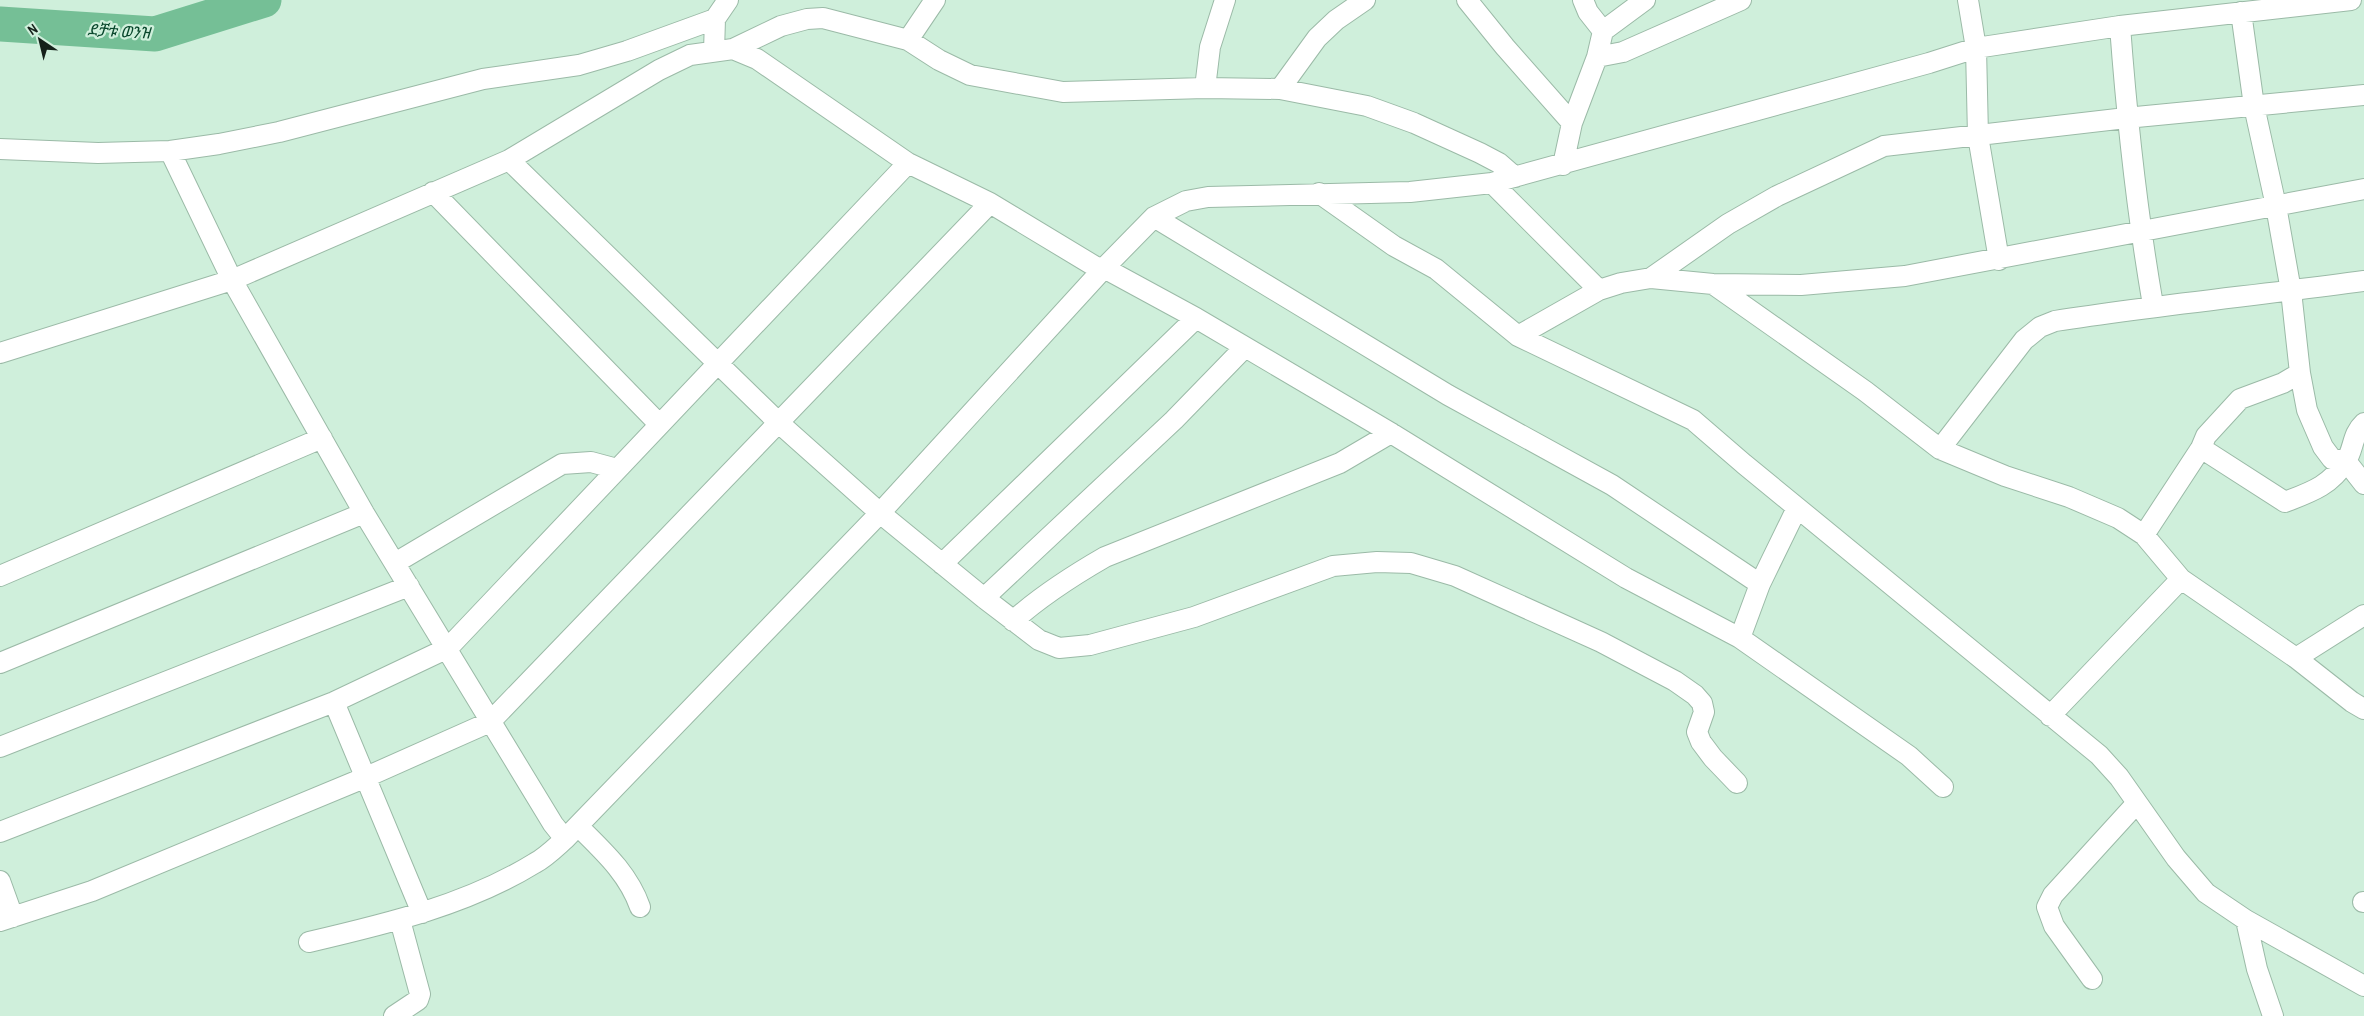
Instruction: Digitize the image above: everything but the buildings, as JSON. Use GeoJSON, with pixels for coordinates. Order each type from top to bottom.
{"type":"FeatureCollection","features":[{"type":"Feature","properties":{"kind":"street"},"geometry":{"type":"LineString","coordinates":[[0,149],[98,153],[170,151],[279,132],[483,79],[579,66],[627,51],[715,19],[728,0]]}},
{"type":"Feature","properties":{"kind":"street"},"geometry":{"type":"LineString","coordinates":[[908,40],[935,0]]}},
{"type":"Feature","properties":{"kind":"street"},"geometry":{"type":"LineString","coordinates":[[1205,88],[1210,47],[1225,0]]}},
{"type":"Feature","properties":{"kind":"street"},"geometry":{"type":"LineString","coordinates":[[1280,89],[1317,38],[1336,20],[1365,0]]}},
{"type":"Feature","properties":{"kind":"street"},"geometry":{"type":"LineString","coordinates":[[1467,0],[1505,47],[1572,123]]}},
{"type":"Feature","properties":{"kind":"street"},"geometry":{"type":"LineString","coordinates":[[1584,0],[1588,12],[1603,31]]}},
{"type":"Feature","properties":{"kind":"street"},"geometry":{"type":"LineString","coordinates":[[1563,165],[1572,123],[1597,57],[1603,31],[1645,0]]}},
{"type":"Feature","properties":{"kind":"street"},"geometry":{"type":"LineString","coordinates":[[1597,57],[1623,52],[1741,0]]}},
{"type":"Feature","properties":{"kind":"street"},"geometry":{"type":"LineString","coordinates":[[1968,0],[1976,48],[1978,136],[1999,260]]}},
{"type":"Feature","properties":{"kind":"street"},"geometry":{"type":"LineString","coordinates":[[309,942],[422,913],[498,883],[537,862],[571,832],[880,513],[1104,268],[1154,218],[1186,201],[1208,197],[1410,192],[1492,183],[1929,63],[1976,48],[2120,26],[2351,0]]}},
{"type":"Feature","properties":{"kind":"street"},"geometry":{"type":"LineString","coordinates":[[2241,12],[2254,106],[2276,206],[2291,291],[2300,373],[2307,410],[2323,447],[2332,459],[2346,461],[2364,484]]}},
{"type":"Feature","properties":{"kind":"street"},"geometry":{"type":"LineString","coordinates":[[0,352],[232,280],[509,160],[659,70],[690,55],[724,50],[781,26],[807,19],[823,18],[908,40],[939,60],[970,75],[1063,92],[1205,88],[1280,89],[1367,106],[1414,123],[1480,153],[1498,164],[1515,178]]}},
{"type":"Feature","properties":{"kind":"street"},"geometry":{"type":"LineString","coordinates":[[715,19],[724,50]]}},
{"type":"Feature","properties":{"kind":"street"},"geometry":{"type":"LineString","coordinates":[[2120,26],[2126,118],[2140,230],[2153,305]]}},
{"type":"Feature","properties":{"kind":"street"},"geometry":{"type":"LineString","coordinates":[[724,50],[757,59],[908,164],[990,203],[1096,267],[1104,268],[1196,318],[1391,433],[1626,578],[1740,638],[1908,756],[1943,787]]}},
{"type":"Feature","properties":{"kind":"street"},"geometry":{"type":"LineString","coordinates":[[1651,278],[1728,224],[1777,196],[1884,146],[2126,118],[2364,95]]}},
{"type":"Feature","properties":{"kind":"street"},"geometry":{"type":"LineString","coordinates":[[170,151],[232,280],[364,513],[448,648],[490,722],[553,824],[571,832],[619,867],[634,890],[640,908]]}},
{"type":"Feature","properties":{"kind":"street"},"geometry":{"type":"LineString","coordinates":[[509,160],[780,423],[880,513],[984,598],[1039,640],[1059,648],[1073,648],[1194,617],[1333,566],[1377,562],[1411,563],[1455,576],[1482,588],[1601,642],[1675,681],[1695,695],[1702,703],[1704,712],[1697,732],[1701,742],[1713,758],[1737,783]]}},
{"type":"Feature","properties":{"kind":"street"},"geometry":{"type":"LineString","coordinates":[[0,832],[334,702],[448,648],[616,469],[908,164]]}},
{"type":"Feature","properties":{"kind":"street"},"geometry":{"type":"LineString","coordinates":[[1492,183],[1599,290]]}},
{"type":"Feature","properties":{"kind":"street"},"geometry":{"type":"LineString","coordinates":[[1518,336],[1599,290],[1621,283],[1651,278],[1713,284],[1801,285],[1905,276],[1999,260],[2140,230],[2364,189]]}},
{"type":"Feature","properties":{"kind":"street"},"geometry":{"type":"LineString","coordinates":[[433,192],[659,424]]}},
{"type":"Feature","properties":{"kind":"street"},"geometry":{"type":"LineString","coordinates":[[1319,193],[1394,246],[1436,269],[1518,336],[1693,420],[1797,508],[2099,755],[2118,777],[2176,858],[2206,893],[2246,920],[2364,986]]}},
{"type":"Feature","properties":{"kind":"street"},"geometry":{"type":"LineString","coordinates":[[0,881],[6,919],[92,891],[364,778],[490,722],[990,203]]}},
{"type":"Feature","properties":{"kind":"street"},"geometry":{"type":"LineString","coordinates":[[1154,218],[1448,395],[1612,485],[1760,584]]}},
{"type":"Feature","properties":{"kind":"street"},"geometry":{"type":"LineString","coordinates":[[1940,449],[2024,340],[2040,327],[2055,321],[2153,305],[2291,291],[2364,281]]}},
{"type":"Feature","properties":{"kind":"street"},"geometry":{"type":"LineString","coordinates":[[1713,284],[1865,391],[1940,449],[2005,476],[2069,497],[2118,518],[2144,535],[2180,578],[2296,658],[2364,709]]}},
{"type":"Feature","properties":{"kind":"street"},"geometry":{"type":"LineString","coordinates":[[942,564],[1196,318]]}},
{"type":"Feature","properties":{"kind":"street"},"geometry":{"type":"LineString","coordinates":[[984,598],[1174,420],[1245,347]]}},
{"type":"Feature","properties":{"kind":"street"},"geometry":{"type":"LineString","coordinates":[[2144,535],[2201,448],[2206,436],[2240,399],[2283,383],[2300,373]]}},
{"type":"Feature","properties":{"kind":"street"},"geometry":{"type":"LineString","coordinates":[[2201,448],[2285,502],[2322,488],[2346,461],[2353,439],[2364,423]]}},
{"type":"Feature","properties":{"kind":"street"},"geometry":{"type":"LineString","coordinates":[[1013,621],[1034,602],[1070,576],[1105,557],[1340,463],[1391,433]]}},
{"type":"Feature","properties":{"kind":"street"},"geometry":{"type":"LineString","coordinates":[[0,576],[322,438]]}},
{"type":"Feature","properties":{"kind":"street"},"geometry":{"type":"LineString","coordinates":[[395,563],[562,464],[591,462],[616,469]]}},
{"type":"Feature","properties":{"kind":"street"},"geometry":{"type":"LineString","coordinates":[[1740,638],[1760,584],[1797,508]]}},
{"type":"Feature","properties":{"kind":"street"},"geometry":{"type":"LineString","coordinates":[[0,663],[364,513]]}},
{"type":"Feature","properties":{"kind":"street"},"geometry":{"type":"LineString","coordinates":[[2050,716],[2180,578]]}},
{"type":"Feature","properties":{"kind":"street"},"geometry":{"type":"LineString","coordinates":[[0,747],[409,586]]}},
{"type":"Feature","properties":{"kind":"street"},"geometry":{"type":"LineString","coordinates":[[2296,658],[2364,615]]}},
{"type":"Feature","properties":{"kind":"street"},"geometry":{"type":"LineString","coordinates":[[334,702],[364,778],[422,913]]}},
{"type":"Feature","properties":{"kind":"street"},"geometry":{"type":"LineString","coordinates":[[2092,979],[2054,926],[2047,907],[2053,895],[2136,804]]}},
{"type":"Feature","properties":{"kind":"street"},"geometry":{"type":"LineString","coordinates":[[394,1016],[418,1000],[420,994],[400,920]]}},
{"type":"Feature","properties":{"kind":"street"},"geometry":{"type":"LineString","coordinates":[[2246,920],[2257,969],[2274,1016]]}},
{"type":"Feature","properties":{"kind":"waterway","name":"ደቻቱ ወንዝ"},"geometry":{"type":"LineString","coordinates":[[0,24],[155,34],[264,0]]}}]}
